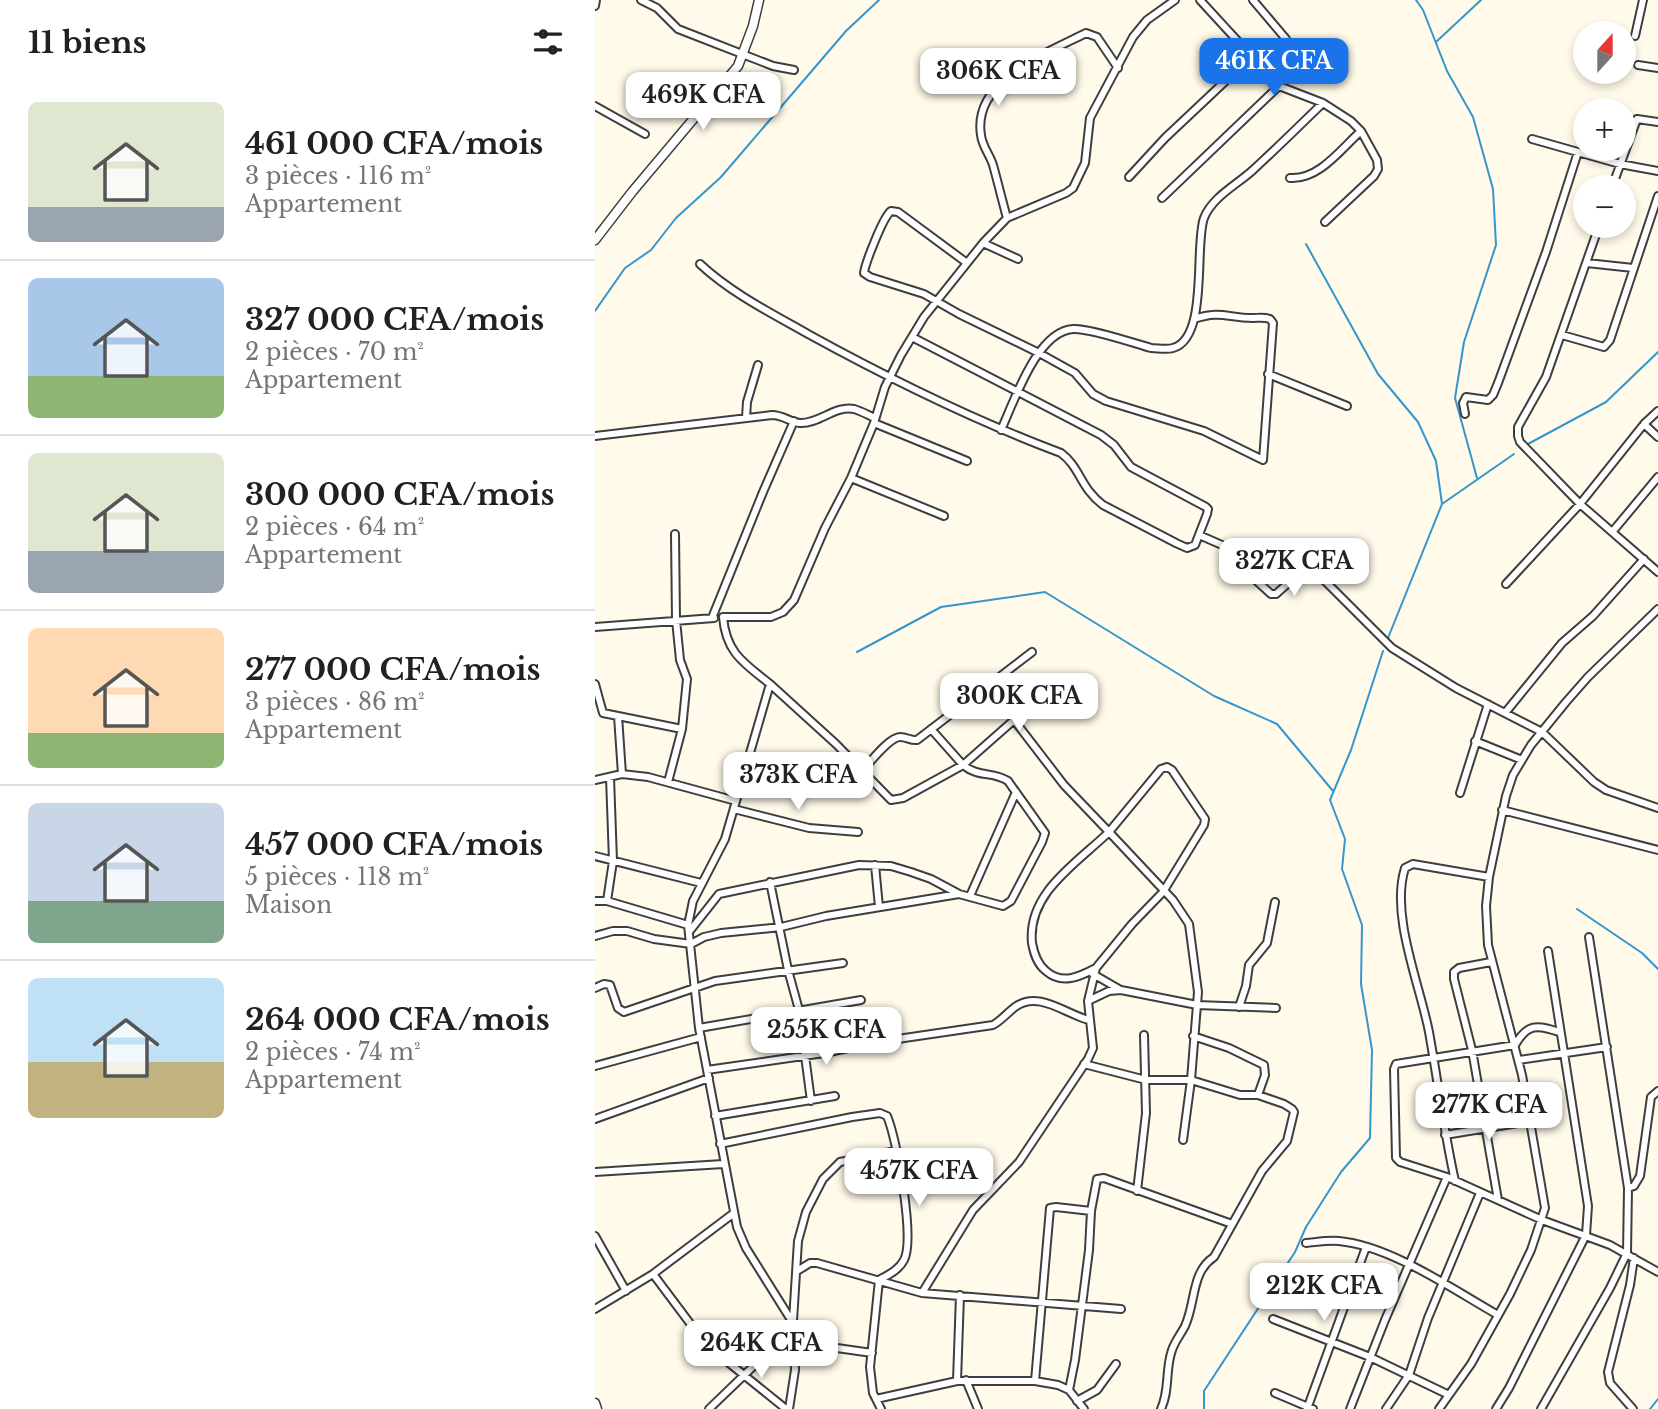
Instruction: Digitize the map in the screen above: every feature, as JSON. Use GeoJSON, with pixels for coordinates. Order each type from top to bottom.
{"type":"FeatureCollection","features":[{"type":"Feature","properties":{"kind":"street"},"geometry":{"type":"LineString","coordinates":[[595,6],[596,0]]}},
{"type":"Feature","properties":{"kind":"street"},"geometry":{"type":"LineString","coordinates":[[641,0],[657,8],[678,29],[773,66],[794,70]]}},
{"type":"Feature","properties":{"kind":"street"},"geometry":{"type":"LineString","coordinates":[[595,240],[733,72],[743,54],[759,0]]}},
{"type":"Feature","properties":{"kind":"street"},"geometry":{"type":"LineString","coordinates":[[595,627],[723,617],[771,617],[783,612],[795,600],[825,528],[851,478],[890,379],[924,317],[967,262],[1007,218],[1073,188],[1084,163],[1090,118],[1137,31],[1174,0]]}},
{"type":"Feature","properties":{"kind":"street"},"geometry":{"type":"LineString","coordinates":[[1200,0],[1279,86],[1323,103],[1351,121],[1361,131],[1377,160],[1378,169],[1374,176],[1325,222]]}},
{"type":"Feature","properties":{"kind":"street"},"geometry":{"type":"LineString","coordinates":[[1253,0],[1286,39]]}},
{"type":"Feature","properties":{"kind":"street"},"geometry":{"type":"LineString","coordinates":[[1636,32],[1643,0]]}},
{"type":"Feature","properties":{"kind":"street"},"geometry":{"type":"LineString","coordinates":[[1007,218],[992,162],[981,138],[981,114],[990,94],[1017,69],[1086,33],[1097,37],[1118,68]]}},
{"type":"Feature","properties":{"kind":"street"},"geometry":{"type":"LineString","coordinates":[[1129,177],[1165,138],[1251,57]]}},
{"type":"Feature","properties":{"kind":"street"},"geometry":{"type":"LineString","coordinates":[[1638,65],[1658,68]]}},
{"type":"Feature","properties":{"kind":"street"},"geometry":{"type":"LineString","coordinates":[[1162,198],[1279,86]]}},
{"type":"Feature","properties":{"kind":"street"},"geometry":{"type":"LineString","coordinates":[[1001,430],[1018,391],[1039,353],[1054,334],[1074,329],[1151,348],[1175,347],[1184,339],[1194,319],[1199,290],[1203,225],[1211,205],[1251,172],[1323,103]]}},
{"type":"Feature","properties":{"kind":"street"},"geometry":{"type":"LineString","coordinates":[[595,106],[645,134]]}},
{"type":"Feature","properties":{"kind":"street"},"geometry":{"type":"LineString","coordinates":[[1616,175],[1637,119],[1658,122]]}},
{"type":"Feature","properties":{"kind":"street"},"geometry":{"type":"LineString","coordinates":[[1290,178],[1301,179],[1316,172],[1361,131]]}},
{"type":"Feature","properties":{"kind":"street"},"geometry":{"type":"LineString","coordinates":[[1532,139],[1573,151]]}},
{"type":"Feature","properties":{"kind":"street"},"geometry":{"type":"LineString","coordinates":[[1465,414],[1463,403],[1466,397],[1488,400],[1493,395],[1546,252],[1575,161]]}},
{"type":"Feature","properties":{"kind":"street"},"geometry":{"type":"LineString","coordinates":[[1610,161],[1658,171]]}},
{"type":"Feature","properties":{"kind":"street"},"geometry":{"type":"LineString","coordinates":[[1562,335],[1604,347],[1610,340],[1658,196]]}},
{"type":"Feature","properties":{"kind":"street"},"geometry":{"type":"LineString","coordinates":[[967,262],[898,212],[891,211],[879,228],[864,269],[865,273],[923,294],[1039,353],[1075,373],[1093,394],[1106,401],[1204,431],[1263,460],[1273,331],[1271,318],[1221,313],[1194,319]]}},
{"type":"Feature","properties":{"kind":"street"},"geometry":{"type":"LineString","coordinates":[[1595,238],[1562,335],[1537,397],[1518,427],[1518,436],[1520,442],[1580,504],[1658,572]]}},
{"type":"Feature","properties":{"kind":"street"},"geometry":{"type":"LineString","coordinates":[[983,243],[1019,259]]}},
{"type":"Feature","properties":{"kind":"street"},"geometry":{"type":"LineString","coordinates":[[1587,263],[1633,268]]}},
{"type":"Feature","properties":{"kind":"street"},"geometry":{"type":"LineString","coordinates":[[700,264],[720,283],[890,379],[1001,430],[1061,453],[1069,459],[1083,486],[1093,498],[1165,538],[1191,548],[1195,545],[1207,514],[1206,507],[1131,467],[1114,445],[1101,435],[912,337]]}},
{"type":"Feature","properties":{"kind":"street"},"geometry":{"type":"LineString","coordinates":[[746,418],[747,402],[758,365]]}},
{"type":"Feature","properties":{"kind":"street"},"geometry":{"type":"LineString","coordinates":[[1268,374],[1347,406]]}},
{"type":"Feature","properties":{"kind":"street"},"geometry":{"type":"LineString","coordinates":[[595,436],[779,415],[794,422],[811,421],[845,408],[856,410],[967,461]]}},
{"type":"Feature","properties":{"kind":"street"},"geometry":{"type":"LineString","coordinates":[[1506,584],[1580,504],[1658,411]]}},
{"type":"Feature","properties":{"kind":"street"},"geometry":{"type":"LineString","coordinates":[[712,618],[762,492],[794,422]]}},
{"type":"Feature","properties":{"kind":"street"},"geometry":{"type":"LineString","coordinates":[[1644,425],[1658,437]]}},
{"type":"Feature","properties":{"kind":"street"},"geometry":{"type":"LineString","coordinates":[[1613,531],[1658,477]]}},
{"type":"Feature","properties":{"kind":"street"},"geometry":{"type":"LineString","coordinates":[[851,478],[944,516]]}},
{"type":"Feature","properties":{"kind":"street"},"geometry":{"type":"LineString","coordinates":[[668,782],[682,729],[687,679],[680,660],[676,620],[675,534]]}},
{"type":"Feature","properties":{"kind":"street"},"geometry":{"type":"LineString","coordinates":[[1199,535],[1222,545],[1234,560],[1271,594],[1276,594],[1305,568],[1312,568],[1392,648],[1456,688],[1542,732],[1600,786],[1658,808]]}},
{"type":"Feature","properties":{"kind":"street"},"geometry":{"type":"LineString","coordinates":[[1506,713],[1562,643],[1601,607],[1644,559]]}},
{"type":"Feature","properties":{"kind":"street"},"geometry":{"type":"LineString","coordinates":[[1439,1409],[1471,1364],[1498,1315],[1531,1250],[1545,1208],[1519,1060],[1491,962],[1486,906],[1502,810],[1513,775],[1542,732],[1588,677],[1658,609]]}},
{"type":"Feature","properties":{"kind":"street"},"geometry":{"type":"LineString","coordinates":[[723,617],[724,634],[739,659],[829,738],[891,800],[896,801],[963,765],[1014,720],[1054,679]]}},
{"type":"Feature","properties":{"kind":"street"},"geometry":{"type":"LineString","coordinates":[[861,772],[896,737],[918,740],[1032,652]]}},
{"type":"Feature","properties":{"kind":"street"},"geometry":{"type":"LineString","coordinates":[[595,684],[599,714],[682,729]]}},
{"type":"Feature","properties":{"kind":"street"},"geometry":{"type":"LineString","coordinates":[[770,684],[725,839],[693,901],[688,928],[699,1028],[723,1164],[737,1227],[746,1248],[794,1329],[823,1346],[872,1353]]}},
{"type":"Feature","properties":{"kind":"street"},"geometry":{"type":"LineString","coordinates":[[1459,793],[1488,704]]}},
{"type":"Feature","properties":{"kind":"street"},"geometry":{"type":"LineString","coordinates":[[618,716],[622,774]]}},
{"type":"Feature","properties":{"kind":"street"},"geometry":{"type":"LineString","coordinates":[[1014,720],[1050,769],[1179,908],[1188,925],[1197,980],[1197,1005],[1183,1140]]}},
{"type":"Feature","properties":{"kind":"street"},"geometry":{"type":"LineString","coordinates":[[688,928],[719,894],[846,867],[875,865],[911,872],[959,894],[1003,906],[1011,901],[1045,833],[1016,792],[1000,776],[972,772],[931,729]]}},
{"type":"Feature","properties":{"kind":"street"},"geometry":{"type":"LineString","coordinates":[[1475,741],[1522,760]]}},
{"type":"Feature","properties":{"kind":"street"},"geometry":{"type":"LineString","coordinates":[[922,1293],[973,1210],[1025,1154],[1084,1064],[1093,1048],[1088,1001],[1095,971],[1132,924],[1163,892],[1204,825],[1205,819],[1172,770],[1167,767],[1161,769],[1109,832],[1050,889],[1034,914],[1031,931],[1033,952],[1041,967],[1052,977],[1065,979],[1095,971]]}},
{"type":"Feature","properties":{"kind":"street"},"geometry":{"type":"LineString","coordinates":[[595,780],[622,774],[668,782],[736,801]]}},
{"type":"Feature","properties":{"kind":"street"},"geometry":{"type":"LineString","coordinates":[[607,901],[613,861],[610,777]]}},
{"type":"Feature","properties":{"kind":"street"},"geometry":{"type":"LineString","coordinates":[[970,896],[1016,792]]}},
{"type":"Feature","properties":{"kind":"street"},"geometry":{"type":"LineString","coordinates":[[734,809],[809,828],[858,832]]}},
{"type":"Feature","properties":{"kind":"street"},"geometry":{"type":"LineString","coordinates":[[1502,810],[1658,850]]}},
{"type":"Feature","properties":{"kind":"street"},"geometry":{"type":"LineString","coordinates":[[595,856],[701,883]]}},
{"type":"Feature","properties":{"kind":"street"},"geometry":{"type":"LineString","coordinates":[[1455,1181],[1433,1058],[1404,928],[1402,878],[1405,868],[1412,864],[1489,877]]}},
{"type":"Feature","properties":{"kind":"street"},"geometry":{"type":"LineString","coordinates":[[875,865],[879,907]]}},
{"type":"Feature","properties":{"kind":"street"},"geometry":{"type":"LineString","coordinates":[[770,882],[799,1010],[811,1101]]}},
{"type":"Feature","properties":{"kind":"street"},"geometry":{"type":"LineString","coordinates":[[595,936],[613,931],[627,931],[653,939],[691,944],[721,933],[781,927],[959,894]]}},
{"type":"Feature","properties":{"kind":"street"},"geometry":{"type":"LineString","coordinates":[[595,901],[607,901],[688,928]]}},
{"type":"Feature","properties":{"kind":"street"},"geometry":{"type":"LineString","coordinates":[[1239,1007],[1249,965],[1267,943],[1275,902]]}},
{"type":"Feature","properties":{"kind":"street"},"geometry":{"type":"LineString","coordinates":[[1541,1409],[1627,1254],[1628,1188],[1589,937]]}},
{"type":"Feature","properties":{"kind":"street"},"geometry":{"type":"LineString","coordinates":[[1496,1409],[1586,1236],[1588,1206],[1548,951]]}},
{"type":"Feature","properties":{"kind":"street"},"geometry":{"type":"LineString","coordinates":[[1491,962],[1459,968],[1454,972],[1454,979],[1472,1050],[1499,1200]]}},
{"type":"Feature","properties":{"kind":"street"},"geometry":{"type":"LineString","coordinates":[[595,988],[604,984],[610,985],[618,1009],[624,1012],[715,981],[843,963]]}},
{"type":"Feature","properties":{"kind":"street"},"geometry":{"type":"LineString","coordinates":[[1095,971],[1121,990]]}},
{"type":"Feature","properties":{"kind":"street"},"geometry":{"type":"LineString","coordinates":[[1088,1001],[1109,991],[1121,990],[1197,1005],[1276,1008]]}},
{"type":"Feature","properties":{"kind":"street"},"geometry":{"type":"LineString","coordinates":[[699,1028],[861,1000]]}},
{"type":"Feature","properties":{"kind":"street"},"geometry":{"type":"LineString","coordinates":[[707,1070],[993,1025],[1016,1006],[1034,1000],[1051,1003],[1073,1016],[1089,1020]]}},
{"type":"Feature","properties":{"kind":"street"},"geometry":{"type":"LineString","coordinates":[[1515,1045],[1522,1033],[1534,1027],[1559,1032]]}},
{"type":"Feature","properties":{"kind":"street"},"geometry":{"type":"LineString","coordinates":[[1137,1191],[1146,1113],[1144,1035]]}},
{"type":"Feature","properties":{"kind":"street"},"geometry":{"type":"LineString","coordinates":[[1193,1036],[1229,1048],[1264,1065],[1265,1074],[1258,1095]]}},
{"type":"Feature","properties":{"kind":"street"},"geometry":{"type":"LineString","coordinates":[[595,1066],[701,1037]]}},
{"type":"Feature","properties":{"kind":"street"},"geometry":{"type":"LineString","coordinates":[[1515,1045],[1401,1061],[1394,1069],[1395,1158],[1586,1236],[1627,1254],[1658,1272]]}},
{"type":"Feature","properties":{"kind":"street"},"geometry":{"type":"LineString","coordinates":[[1519,1060],[1607,1048]]}},
{"type":"Feature","properties":{"kind":"street"},"geometry":{"type":"LineString","coordinates":[[1084,1064],[1146,1080],[1191,1080],[1240,1094],[1258,1095],[1284,1104],[1294,1112],[1287,1141],[1262,1171],[1214,1256],[1205,1262],[1200,1272],[1185,1325],[1171,1350],[1167,1393],[1161,1409]]}},
{"type":"Feature","properties":{"kind":"street"},"geometry":{"type":"LineString","coordinates":[[595,1119],[709,1079]]}},
{"type":"Feature","properties":{"kind":"street"},"geometry":{"type":"LineString","coordinates":[[1628,1188],[1634,1186],[1640,1176],[1651,1097],[1658,1091]]}},
{"type":"Feature","properties":{"kind":"street"},"geometry":{"type":"LineString","coordinates":[[715,1116],[835,1096]]}},
{"type":"Feature","properties":{"kind":"street"},"geometry":{"type":"LineString","coordinates":[[720,1144],[880,1113],[887,1116],[896,1151],[906,1216],[906,1253],[899,1267],[879,1280]]}},
{"type":"Feature","properties":{"kind":"street"},"geometry":{"type":"LineString","coordinates":[[1445,1135],[1530,1121]]}},
{"type":"Feature","properties":{"kind":"street"},"geometry":{"type":"LineString","coordinates":[[653,1274],[698,1334],[788,1409],[795,1370],[798,1241],[812,1199],[829,1171],[840,1161],[896,1151]]}},
{"type":"Feature","properties":{"kind":"street"},"geometry":{"type":"LineString","coordinates":[[595,1172],[723,1164]]}},
{"type":"Feature","properties":{"kind":"street"},"geometry":{"type":"LineString","coordinates":[[1350,1409],[1447,1178]]}},
{"type":"Feature","properties":{"kind":"street"},"geometry":{"type":"LineString","coordinates":[[1069,1390],[1074,1371],[1089,1250],[1091,1211],[1097,1179],[1232,1224]]}},
{"type":"Feature","properties":{"kind":"street"},"geometry":{"type":"LineString","coordinates":[[1387,1409],[1409,1375],[1428,1318],[1480,1193]]}},
{"type":"Feature","properties":{"kind":"street"},"geometry":{"type":"LineString","coordinates":[[1035,1381],[1050,1208],[1091,1211]]}},
{"type":"Feature","properties":{"kind":"street"},"geometry":{"type":"LineString","coordinates":[[595,1309],[653,1274],[734,1213]]}},
{"type":"Feature","properties":{"kind":"street"},"geometry":{"type":"LineString","coordinates":[[595,1236],[626,1291]]}},
{"type":"Feature","properties":{"kind":"street"},"geometry":{"type":"LineString","coordinates":[[1306,1243],[1336,1241],[1366,1247],[1411,1264],[1498,1315]]}},
{"type":"Feature","properties":{"kind":"street"},"geometry":{"type":"LineString","coordinates":[[1275,1392],[1310,1408],[1366,1247]]}},
{"type":"Feature","properties":{"kind":"street"},"geometry":{"type":"LineString","coordinates":[[1633,1409],[1610,1382],[1608,1372],[1635,1258]]}},
{"type":"Feature","properties":{"kind":"street"},"geometry":{"type":"LineString","coordinates":[[797,1271],[810,1263],[817,1263],[922,1293],[1121,1309]]}},
{"type":"Feature","properties":{"kind":"street"},"geometry":{"type":"LineString","coordinates":[[879,1280],[871,1382],[881,1409]]}},
{"type":"Feature","properties":{"kind":"street"},"geometry":{"type":"LineString","coordinates":[[957,1381],[960,1295]]}},
{"type":"Feature","properties":{"kind":"street"},"geometry":{"type":"LineString","coordinates":[[1273,1319],[1370,1357],[1449,1395]]}},
{"type":"Feature","properties":{"kind":"street"},"geometry":{"type":"LineString","coordinates":[[709,1409],[746,1376],[786,1333],[794,1329]]}},
{"type":"Feature","properties":{"kind":"street"},"geometry":{"type":"LineString","coordinates":[[1077,1401],[1097,1390],[1116,1364]]}},
{"type":"Feature","properties":{"kind":"street"},"geometry":{"type":"LineString","coordinates":[[966,1380],[978,1409]]}},
{"type":"Feature","properties":{"kind":"street"},"geometry":{"type":"LineString","coordinates":[[876,1399],[957,1381],[1035,1381],[1069,1390],[1084,1409]]}},
{"type":"Feature","properties":{"kind":"waterway"},"geometry":{"type":"LineString","coordinates":[[595,311],[625,268],[651,250],[676,218],[721,177],[846,31],[879,0]]}},
{"type":"Feature","properties":{"kind":"waterway"},"geometry":{"type":"LineString","coordinates":[[1416,0],[1423,10],[1447,71],[1473,117],[1493,189],[1496,245],[1464,342],[1455,398],[1477,478]]}},
{"type":"Feature","properties":{"kind":"waterway"},"geometry":{"type":"LineString","coordinates":[[1436,42],[1481,0]]}},
{"type":"Feature","properties":{"kind":"waterway"},"geometry":{"type":"LineString","coordinates":[[1306,244],[1378,374],[1418,422],[1436,461],[1442,504]]}},
{"type":"Feature","properties":{"kind":"waterway"},"geometry":{"type":"LineString","coordinates":[[1528,444],[1606,402],[1658,352]]}},
{"type":"Feature","properties":{"kind":"waterway"},"geometry":{"type":"LineString","coordinates":[[1388,638],[1442,504],[1514,454]]}},
{"type":"Feature","properties":{"kind":"waterway"},"geometry":{"type":"LineString","coordinates":[[857,652],[941,607],[1045,592],[1214,696],[1277,724],[1333,791]]}},
{"type":"Feature","properties":{"kind":"waterway"},"geometry":{"type":"LineString","coordinates":[[1204,1409],[1204,1391],[1295,1252],[1306,1227],[1341,1172],[1370,1138],[1372,1050],[1361,984],[1362,925],[1342,869],[1345,839],[1330,800],[1351,750],[1383,651]]}},
{"type":"Feature","properties":{"kind":"waterway"},"geometry":{"type":"LineString","coordinates":[[1577,909],[1642,953],[1658,969]]}},
{"type":"Feature","properties":{"kind":"waterway"},"geometry":{"type":"LineString","coordinates":[[1650,1409],[1658,1399]]}}]}
